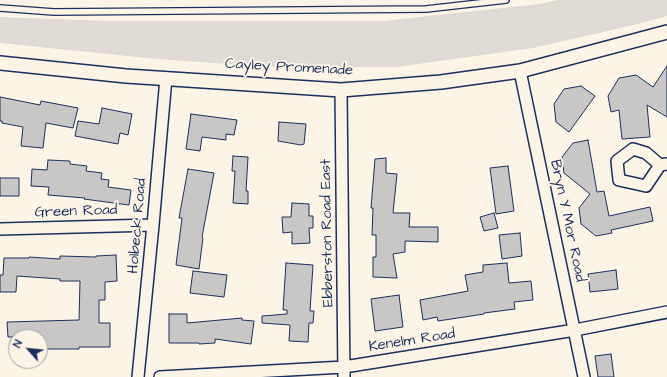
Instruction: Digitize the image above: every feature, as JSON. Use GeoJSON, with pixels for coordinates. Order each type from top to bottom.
{"type":"FeatureCollection","features":[{"type":"Feature","properties":{"kind":"street","name":"Cayley Promenade"},"geometry":{"type":"LineString","coordinates":[[0,63],[126,76],[341,90],[441,82],[520,71],[667,32]]}},
{"type":"Feature","properties":{"kind":"street","name":"Bryn Y Mor Road"},"geometry":{"type":"LineString","coordinates":[[520,71],[584,377]]}},
{"type":"Feature","properties":{"kind":"street","name":"Holbeck Road"},"geometry":{"type":"LineString","coordinates":[[138,377],[166,78]]}},
{"type":"Feature","properties":{"kind":"street","name":"Ebberston Road East"},"geometry":{"type":"LineString","coordinates":[[341,90],[344,372]]}},
{"type":"Feature","properties":{"kind":"street","name":"Green Road"},"geometry":{"type":"LineString","coordinates":[[0,229],[153,225]]}},
{"type":"Feature","properties":{"kind":"street","name":"Kenelm Road"},"geometry":{"type":"LineString","coordinates":[[160,377],[344,372],[667,312]]}},
{"type":"Feature","properties":{"kind":"lane"},"geometry":{"type":"LineString","coordinates":[[0,8],[54,12],[426,9],[506,0]]}},
{"type":"Feature","properties":{"kind":"shaded area"},"geometry":{"type":"Polygon","coordinates":[[[558,0],[667,0],[667,16],[533,48],[397,67],[270,67],[157,59],[0,43],[0,17],[109,21],[383,21],[539,4],[558,0]]]}},
{"type":"Feature","properties":{"kind":"building"},"geometry":{"type":"Polygon","coordinates":[[[667,66],[667,117],[647,105],[650,137],[622,139],[619,110],[611,112],[608,96],[619,78],[636,75],[653,87],[667,66]]]}},
{"type":"Feature","properties":{"kind":"building"},"geometry":{"type":"Polygon","coordinates":[[[581,86],[595,96],[569,132],[556,122],[554,104],[564,89],[581,86]]]}},
{"type":"Feature","properties":{"kind":"building"},"geometry":{"type":"Polygon","coordinates":[[[0,97],[40,105],[41,101],[78,108],[73,128],[46,123],[43,148],[21,146],[23,127],[2,123],[2,121],[0,121],[0,97]]]}},
{"type":"Feature","properties":{"kind":"building"},"geometry":{"type":"Polygon","coordinates":[[[102,108],[132,114],[128,135],[120,133],[118,144],[75,136],[78,121],[99,124],[102,108]]]}},
{"type":"Feature","properties":{"kind":"building"},"geometry":{"type":"Polygon","coordinates":[[[191,114],[237,120],[234,135],[226,134],[226,140],[202,137],[200,151],[186,149],[191,114]]]}},
{"type":"Feature","properties":{"kind":"building"},"geometry":{"type":"Polygon","coordinates":[[[279,122],[306,124],[304,144],[301,145],[278,141],[279,122]]]}},
{"type":"Feature","properties":{"kind":"building"},"geometry":{"type":"Polygon","coordinates":[[[588,140],[597,192],[604,191],[609,216],[650,207],[653,221],[611,230],[612,233],[596,236],[581,224],[579,208],[590,194],[564,173],[562,157],[573,143],[588,140]]]}},
{"type":"Feature","properties":{"kind":"building"},"geometry":{"type":"Polygon","coordinates":[[[233,156],[248,157],[246,191],[248,191],[248,204],[233,203],[235,171],[232,171],[233,156]]]}},
{"type":"Feature","properties":{"kind":"building"},"geometry":{"type":"Polygon","coordinates":[[[386,158],[386,173],[397,174],[393,213],[410,213],[409,227],[438,227],[438,242],[405,241],[405,252],[393,254],[397,278],[373,277],[373,257],[376,257],[376,235],[372,235],[373,208],[371,208],[375,159],[386,158]]]}},
{"type":"Feature","properties":{"kind":"building"},"geometry":{"type":"Polygon","coordinates":[[[48,160],[70,161],[70,164],[87,166],[86,171],[102,173],[101,179],[109,180],[108,187],[131,190],[129,205],[84,199],[85,198],[48,195],[49,187],[31,186],[32,169],[47,170],[48,160]]]}},
{"type":"Feature","properties":{"kind":"building"},"geometry":{"type":"Polygon","coordinates":[[[508,166],[514,211],[496,214],[490,168],[508,166]]]}},
{"type":"Feature","properties":{"kind":"building"},"geometry":{"type":"Polygon","coordinates":[[[188,169],[214,173],[202,237],[199,269],[176,265],[182,218],[179,218],[188,169]]]}},
{"type":"Feature","properties":{"kind":"building"},"geometry":{"type":"Polygon","coordinates":[[[0,178],[19,178],[19,196],[0,196],[0,178]]]}},
{"type":"Feature","properties":{"kind":"building"},"geometry":{"type":"Polygon","coordinates":[[[292,203],[309,204],[309,216],[313,216],[313,228],[309,228],[310,243],[292,244],[292,232],[283,233],[282,217],[291,217],[292,203]]]}},
{"type":"Feature","properties":{"kind":"building"},"geometry":{"type":"Polygon","coordinates":[[[494,213],[498,228],[484,231],[480,217],[494,213]]]}},
{"type":"Feature","properties":{"kind":"building"},"geometry":{"type":"Polygon","coordinates":[[[520,233],[522,256],[502,259],[499,235],[520,233]]]}},
{"type":"Feature","properties":{"kind":"building"},"geometry":{"type":"Polygon","coordinates":[[[116,255],[117,281],[105,282],[105,300],[99,300],[99,323],[110,323],[110,347],[48,349],[48,329],[8,329],[8,337],[7,322],[79,320],[80,281],[60,281],[60,279],[17,276],[16,292],[0,292],[0,275],[3,275],[4,258],[29,257],[60,259],[60,256],[116,255]]]}},
{"type":"Feature","properties":{"kind":"building"},"geometry":{"type":"Polygon","coordinates":[[[286,263],[313,265],[310,311],[314,311],[313,323],[309,323],[308,342],[289,341],[290,325],[262,323],[262,316],[287,314],[287,310],[283,310],[286,263]]]}},
{"type":"Feature","properties":{"kind":"building"},"geometry":{"type":"Polygon","coordinates":[[[507,263],[509,283],[531,281],[533,300],[514,302],[515,309],[438,321],[437,317],[423,320],[420,300],[468,291],[465,275],[483,272],[483,265],[507,263]]]}},
{"type":"Feature","properties":{"kind":"building"},"geometry":{"type":"Polygon","coordinates":[[[616,270],[618,289],[590,292],[588,274],[616,270]]]}},
{"type":"Feature","properties":{"kind":"building"},"geometry":{"type":"Polygon","coordinates":[[[193,271],[227,275],[224,297],[190,293],[193,271]]]}},
{"type":"Feature","properties":{"kind":"building"},"geometry":{"type":"Polygon","coordinates":[[[399,295],[403,327],[375,331],[371,299],[399,295]]]}},
{"type":"Feature","properties":{"kind":"building"},"geometry":{"type":"Polygon","coordinates":[[[169,314],[187,314],[187,323],[242,318],[242,320],[254,321],[251,344],[215,339],[215,343],[169,343],[169,314]]]}},
{"type":"Feature","properties":{"kind":"building"},"geometry":{"type":"Polygon","coordinates":[[[611,354],[614,377],[598,377],[595,356],[611,354]]]}}]}
